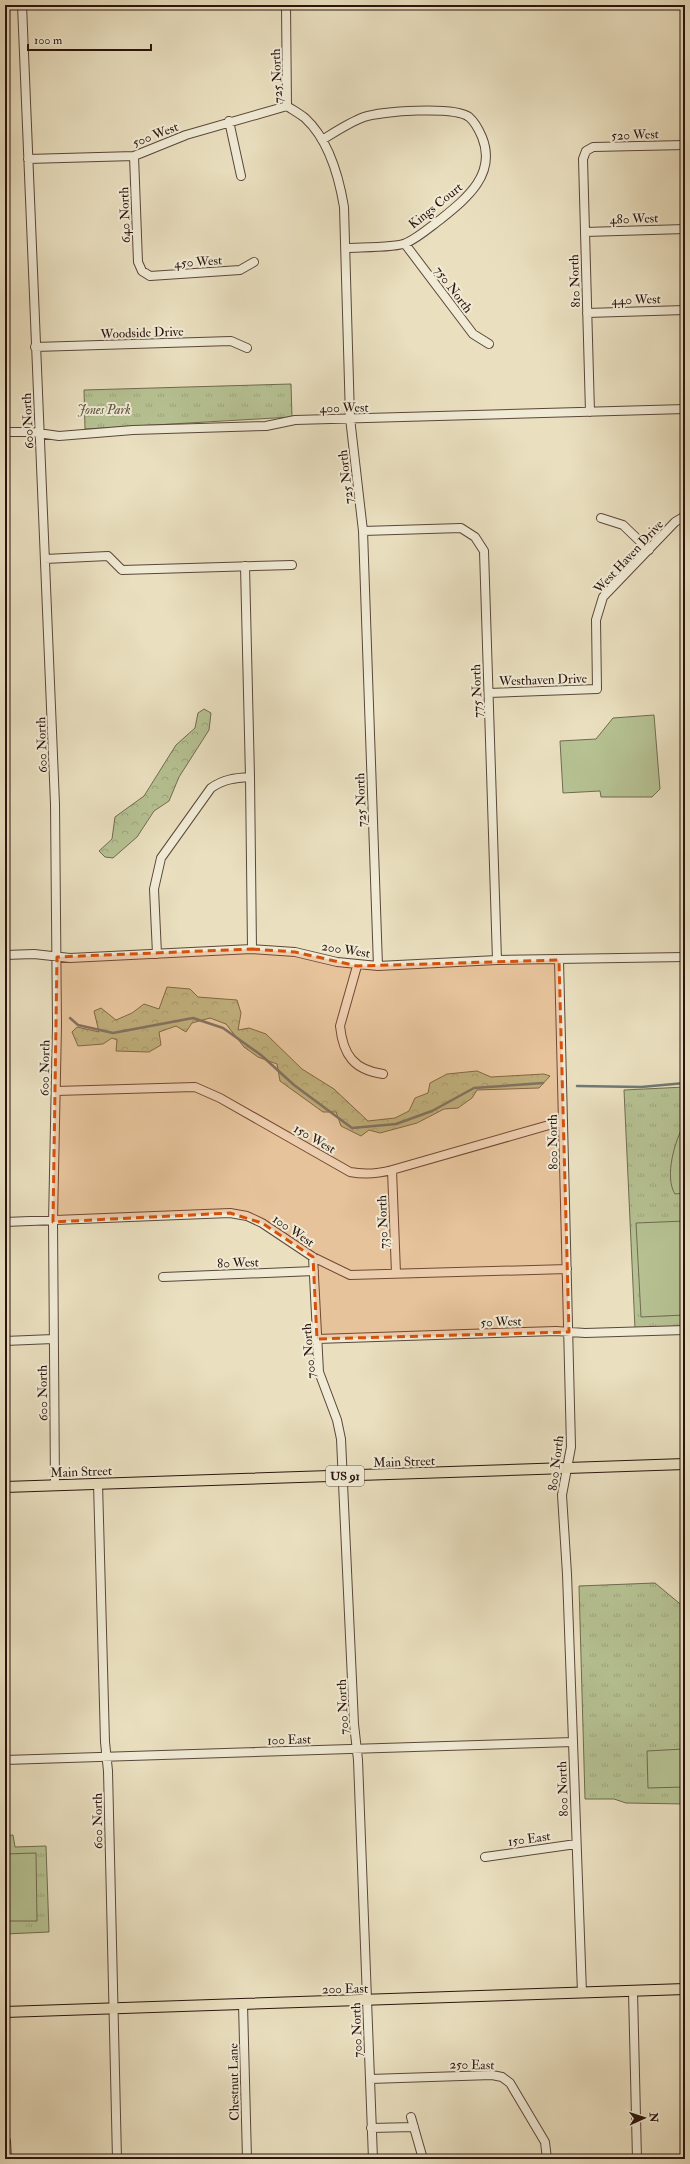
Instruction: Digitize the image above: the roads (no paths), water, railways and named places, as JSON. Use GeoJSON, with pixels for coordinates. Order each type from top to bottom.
{"type":"FeatureCollection","features":[{"type":"Feature","properties":{"kind":"main road","name":"Main Street"},"geometry":{"type":"LineString","coordinates":[[5,1487],[685,1464]]}},
{"type":"Feature","properties":{"kind":"main road","name":"200 East"},"geometry":{"type":"LineString","coordinates":[[5,2012],[582,1994],[685,1989]]}},
{"type":"Feature","properties":{"kind":"street","name":"600 North"},"geometry":{"type":"LineString","coordinates":[[22,5],[55,804],[57,957],[53,1222],[55,1485]]}},
{"type":"Feature","properties":{"kind":"street","name":"725 North"},"geometry":{"type":"LineString","coordinates":[[286,5],[287,106],[306,118],[322,140],[338,176],[344,207],[350,418],[364,531],[378,966]]}},
{"type":"Feature","properties":{"kind":"street","name":"500 West"},"geometry":{"type":"LineString","coordinates":[[28,159],[134,156],[186,135],[228,121],[287,106]]}},
{"type":"Feature","properties":{"kind":"street","name":"Kings Court"},"geometry":{"type":"LineString","coordinates":[[322,140],[365,117],[393,112],[449,111],[460,113],[469,117],[479,129],[486,154],[486,166],[481,179],[460,204],[405,244],[346,248]]}},
{"type":"Feature","properties":{"kind":"street"},"geometry":{"type":"LineString","coordinates":[[228,121],[242,176]]}},
{"type":"Feature","properties":{"kind":"street","name":"520 West"},"geometry":{"type":"LineString","coordinates":[[586,151],[593,147],[685,145]]}},
{"type":"Feature","properties":{"kind":"street","name":"810 North"},"geometry":{"type":"LineString","coordinates":[[586,151],[583,159],[584,232],[590,412]]}},
{"type":"Feature","properties":{"kind":"street","name":"640 North"},"geometry":{"type":"LineString","coordinates":[[134,156],[138,262],[142,271]]}},
{"type":"Feature","properties":{"kind":"street","name":"480 West"},"geometry":{"type":"LineString","coordinates":[[584,232],[685,229]]}},
{"type":"Feature","properties":{"kind":"street","name":"750 North"},"geometry":{"type":"LineString","coordinates":[[405,244],[473,334],[489,344]]}},
{"type":"Feature","properties":{"kind":"street","name":"450 West"},"geometry":{"type":"LineString","coordinates":[[142,271],[150,276],[240,270],[254,262]]}},
{"type":"Feature","properties":{"kind":"street","name":"440 West"},"geometry":{"type":"LineString","coordinates":[[587,313],[685,310]]}},
{"type":"Feature","properties":{"kind":"street","name":"Woodside Drive"},"geometry":{"type":"LineString","coordinates":[[35,347],[231,341],[247,348]]}},
{"type":"Feature","properties":{"kind":"street","name":"400 West"},"geometry":{"type":"LineString","coordinates":[[5,432],[39,433],[59,436],[133,430],[266,426],[295,420],[685,409]]}},
{"type":"Feature","properties":{"kind":"street","name":"West Haven Drive"},"geometry":{"type":"LineString","coordinates":[[597,689],[596,620],[598,608],[603,597],[676,522],[685,516]]}},
{"type":"Feature","properties":{"kind":"street"},"geometry":{"type":"LineString","coordinates":[[601,518],[623,525],[649,550]]}},
{"type":"Feature","properties":{"kind":"street","name":"775 North"},"geometry":{"type":"LineString","coordinates":[[364,531],[460,528],[475,537],[484,551],[497,960]]}},
{"type":"Feature","properties":{"kind":"street"},"geometry":{"type":"LineString","coordinates":[[44,559],[108,556],[122,570],[292,565]]}},
{"type":"Feature","properties":{"kind":"street"},"geometry":{"type":"LineString","coordinates":[[245,566],[252,950]]}},
{"type":"Feature","properties":{"kind":"street","name":"Westhaven Drive"},"geometry":{"type":"LineString","coordinates":[[489,693],[597,689]]}},
{"type":"Feature","properties":{"kind":"street"},"geometry":{"type":"LineString","coordinates":[[157,954],[154,890],[161,858],[211,788],[219,782],[231,778],[250,777]]}},
{"type":"Feature","properties":{"kind":"street","name":"200 West"},"geometry":{"type":"LineString","coordinates":[[5,955],[34,954],[57,957],[252,950],[295,952],[357,966],[497,960],[685,957]]}},
{"type":"Feature","properties":{"kind":"street","name":"800 North"},"geometry":{"type":"LineString","coordinates":[[559,960],[571,1447],[562,1495],[582,1994]]}},
{"type":"Feature","properties":{"kind":"street"},"geometry":{"type":"LineString","coordinates":[[357,966],[340,1026],[341,1037],[347,1053],[358,1067],[368,1072],[382,1074]]}},
{"type":"Feature","properties":{"kind":"street","name":"150 West"},"geometry":{"type":"LineString","coordinates":[[56,1091],[195,1087],[220,1098],[350,1172],[374,1174],[563,1120]]}},
{"type":"Feature","properties":{"kind":"street","name":"730 North"},"geometry":{"type":"LineString","coordinates":[[392,1170],[396,1273]]}},
{"type":"Feature","properties":{"kind":"street","name":"100 West"},"geometry":{"type":"LineString","coordinates":[[5,1222],[53,1222],[230,1213],[247,1216],[262,1223],[313,1258],[350,1275],[567,1269]]}},
{"type":"Feature","properties":{"kind":"street","name":"700 North"},"geometry":{"type":"LineString","coordinates":[[313,1258],[319,1372],[337,1420],[341,1439],[357,1749],[373,2159]]}},
{"type":"Feature","properties":{"kind":"street","name":"80 West"},"geometry":{"type":"LineString","coordinates":[[163,1277],[314,1271]]}},
{"type":"Feature","properties":{"kind":"street","name":"50 West"},"geometry":{"type":"LineString","coordinates":[[318,1339],[685,1330]]}},
{"type":"Feature","properties":{"kind":"street"},"geometry":{"type":"LineString","coordinates":[[5,1340],[53,1339]]}},
{"type":"Feature","properties":{"kind":"street","name":"600 North"},"geometry":{"type":"LineString","coordinates":[[98,1483],[114,2009],[116,2159]]}},
{"type":"Feature","properties":{"kind":"street","name":"100 East"},"geometry":{"type":"LineString","coordinates":[[5,1760],[573,1742]]}},
{"type":"Feature","properties":{"kind":"street","name":"150 East"},"geometry":{"type":"LineString","coordinates":[[485,1857],[576,1844]]}},
{"type":"Feature","properties":{"kind":"street"},"geometry":{"type":"LineString","coordinates":[[633,1991],[637,2159]]}},
{"type":"Feature","properties":{"kind":"street","name":"Chestnut Lane"},"geometry":{"type":"LineString","coordinates":[[243,2004],[247,2159]]}},
{"type":"Feature","properties":{"kind":"street","name":"250 East"},"geometry":{"type":"LineString","coordinates":[[370,2079],[475,2074],[502,2077],[510,2083],[545,2142],[547,2159]]}},
{"type":"Feature","properties":{"kind":"street"},"geometry":{"type":"LineString","coordinates":[[411,2117],[423,2159]]}},
{"type":"Feature","properties":{"kind":"street"},"geometry":{"type":"LineString","coordinates":[[372,2128],[414,2127]]}},
{"type":"Feature","properties":{"kind":"street"},"geometry":{"type":"LineString","coordinates":[[6,2141],[7,2159]]}},
{"type":"Feature","properties":{"kind":"waterway"},"geometry":{"type":"LineString","coordinates":[[70,1018],[78,1025],[113,1033],[193,1018],[223,1028],[261,1055],[294,1085],[352,1128],[396,1124],[432,1111],[474,1088],[543,1083]]}},
{"type":"Feature","properties":{"kind":"waterway"},"geometry":{"type":"LineString","coordinates":[[577,1086],[641,1087],[685,1083]]}},
{"type":"Feature","properties":{"kind":"park label","name":"Jones Park"},"geometry":{"type":"Point","coordinates":[104,409]}}]}
